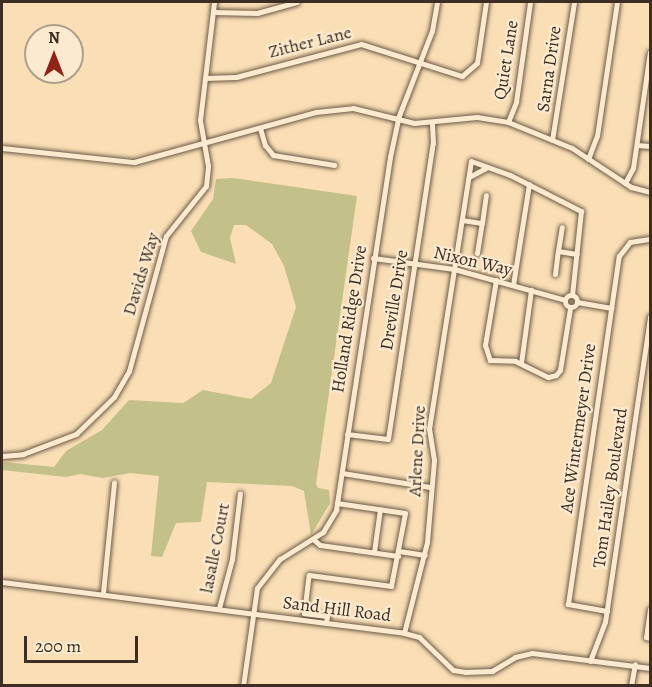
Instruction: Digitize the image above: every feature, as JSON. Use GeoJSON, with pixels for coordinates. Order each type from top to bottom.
{"type":"FeatureCollection","features":[{"type":"Feature","properties":{"kind":"street","name":"Davids Way"},"geometry":{"type":"LineString","coordinates":[[2,456],[38,450],[76,434],[114,397],[129,370],[166,236],[206,186],[205,145],[200,120],[214,2]]}},
{"type":"Feature","properties":{"kind":"street"},"geometry":{"type":"LineString","coordinates":[[213,12],[257,14],[297,2]]}},
{"type":"Feature","properties":{"kind":"street","name":"Holland Ridge Drive"},"geometry":{"type":"LineString","coordinates":[[243,686],[257,588],[280,558],[323,532],[337,503],[373,258],[398,118],[420,63],[436,2]]}},
{"type":"Feature","properties":{"kind":"street","name":"Zither Lane"},"geometry":{"type":"LineString","coordinates":[[205,78],[236,77],[361,44],[450,75],[472,72],[477,63],[486,2]]}},
{"type":"Feature","properties":{"kind":"street","name":"Quiet Lane"},"geometry":{"type":"LineString","coordinates":[[508,122],[516,102],[530,2]]}},
{"type":"Feature","properties":{"kind":"street","name":"Sarna Drive"},"geometry":{"type":"LineString","coordinates":[[552,140],[574,2]]}},
{"type":"Feature","properties":{"kind":"street"},"geometry":{"type":"LineString","coordinates":[[588,159],[597,136],[617,2]]}},
{"type":"Feature","properties":{"kind":"street"},"geometry":{"type":"LineString","coordinates":[[626,183],[633,168],[651,52]]}},
{"type":"Feature","properties":{"kind":"street"},"geometry":{"type":"LineString","coordinates":[[2,148],[127,163],[205,145],[260,128],[341,108],[432,124],[477,117],[508,122],[552,140],[626,183],[651,192]]}},
{"type":"Feature","properties":{"kind":"street","name":"Dreville Drive"},"geometry":{"type":"LineString","coordinates":[[347,434],[388,439],[433,143],[432,124]]}},
{"type":"Feature","properties":{"kind":"street"},"geometry":{"type":"LineString","coordinates":[[260,128],[265,145],[273,155],[334,165]]}},
{"type":"Feature","properties":{"kind":"street"},"geometry":{"type":"LineString","coordinates":[[637,146],[651,146]]}},
{"type":"Feature","properties":{"kind":"street"},"geometry":{"type":"LineString","coordinates":[[469,177],[471,161],[529,184],[580,211],[578,254],[572,295],[577,302],[611,308]]}},
{"type":"Feature","properties":{"kind":"street"},"geometry":{"type":"LineString","coordinates":[[469,177],[486,168]]}},
{"type":"Feature","properties":{"kind":"street","name":"Arlene Drive"},"geometry":{"type":"LineString","coordinates":[[404,633],[425,555],[434,460],[429,429],[469,177]]}},
{"type":"Feature","properties":{"kind":"street"},"geometry":{"type":"LineString","coordinates":[[513,285],[529,184]]}},
{"type":"Feature","properties":{"kind":"street"},"geometry":{"type":"LineString","coordinates":[[477,253],[486,195]]}},
{"type":"Feature","properties":{"kind":"street"},"geometry":{"type":"LineString","coordinates":[[462,220],[482,223]]}},
{"type":"Feature","properties":{"kind":"street"},"geometry":{"type":"LineString","coordinates":[[555,274],[562,227]]}},
{"type":"Feature","properties":{"kind":"street","name":"Ace Wintermeyer Drive"},"geometry":{"type":"LineString","coordinates":[[607,611],[568,604],[611,308],[622,248],[636,239],[651,239]]}},
{"type":"Feature","properties":{"kind":"street"},"geometry":{"type":"LineString","coordinates":[[558,251],[578,254]]}},
{"type":"Feature","properties":{"kind":"street","name":"Nixon Way"},"geometry":{"type":"LineString","coordinates":[[373,258],[454,269],[565,300]]}},
{"type":"Feature","properties":{"kind":"street"},"geometry":{"type":"LineString","coordinates":[[496,280],[485,345],[490,360],[521,363],[548,377],[556,375],[560,370],[570,308],[577,302]]}},
{"type":"Feature","properties":{"kind":"street"},"geometry":{"type":"LineString","coordinates":[[521,363],[531,290]]}},
{"type":"Feature","properties":{"kind":"street"},"geometry":{"type":"LineString","coordinates":[[570,308],[565,300],[572,295]]}},
{"type":"Feature","properties":{"kind":"street","name":"Tom Hailey Boulevard"},"geometry":{"type":"LineString","coordinates":[[590,661],[607,611],[651,316]]}},
{"type":"Feature","properties":{"kind":"street"},"geometry":{"type":"LineString","coordinates":[[342,473],[430,487]]}},
{"type":"Feature","properties":{"kind":"street"},"geometry":{"type":"LineString","coordinates":[[103,593],[114,483]]}},
{"type":"Feature","properties":{"kind":"street","name":"lasalle Court"},"geometry":{"type":"LineString","coordinates":[[219,608],[232,559],[240,493]]}},
{"type":"Feature","properties":{"kind":"street"},"geometry":{"type":"LineString","coordinates":[[326,623],[327,616],[304,613],[309,575],[391,586],[405,513],[337,503]]}},
{"type":"Feature","properties":{"kind":"street"},"geometry":{"type":"LineString","coordinates":[[374,552],[380,509]]}},
{"type":"Feature","properties":{"kind":"street"},"geometry":{"type":"LineString","coordinates":[[313,540],[320,545],[374,552],[425,555]]}},
{"type":"Feature","properties":{"kind":"street","name":"Sand Hill Road"},"geometry":{"type":"LineString","coordinates":[[2,582],[404,633],[432,648],[453,670],[465,672],[492,671],[515,657],[532,653],[634,664],[651,668]]}},
{"type":"Feature","properties":{"kind":"street"},"geometry":{"type":"LineString","coordinates":[[649,638],[651,609]]}},
{"type":"Feature","properties":{"kind":"street"},"geometry":{"type":"LineString","coordinates":[[631,686],[634,664]]}},
{"type":"Feature","properties":{"kind":"shaded area"},"geometry":{"type":"Polygon","coordinates":[[[233,178],[357,196],[316,484],[318,488],[329,490],[330,503],[311,535],[304,491],[292,486],[207,482],[201,522],[176,523],[162,557],[151,556],[159,476],[130,473],[103,478],[80,474],[66,477],[2,470],[2,462],[54,467],[66,451],[102,430],[129,400],[183,403],[203,390],[251,399],[271,383],[296,307],[284,266],[272,244],[246,225],[234,225],[230,238],[236,264],[201,252],[191,231],[213,199],[216,179],[233,178]]]}}]}
